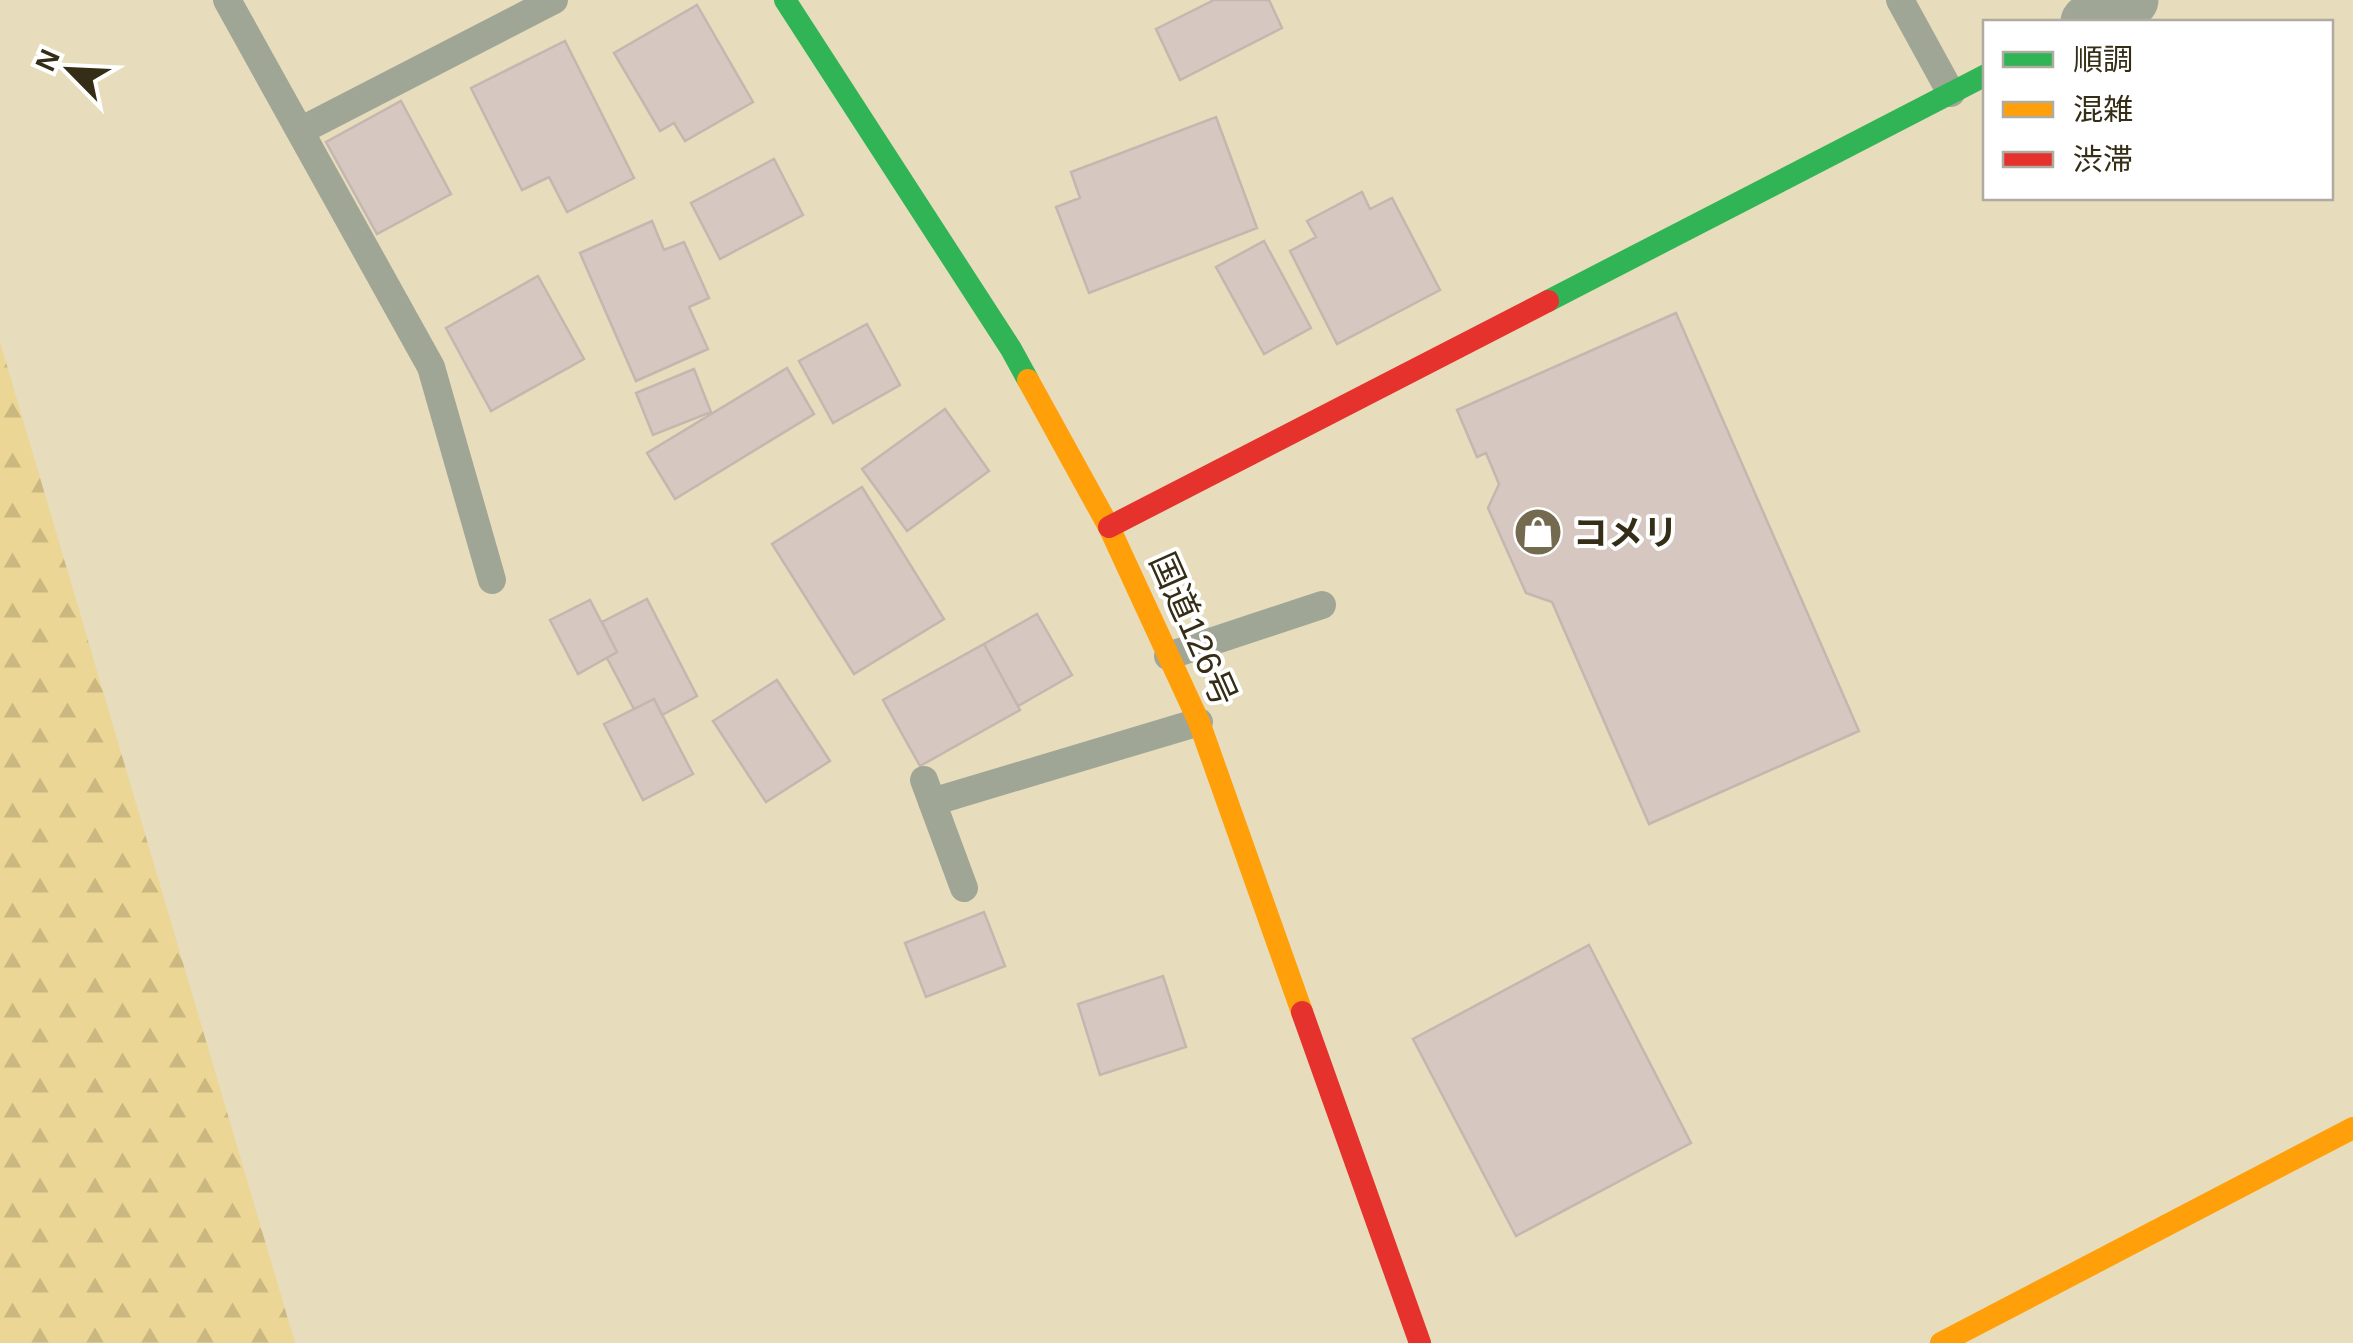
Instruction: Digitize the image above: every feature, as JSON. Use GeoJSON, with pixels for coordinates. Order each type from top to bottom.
{"type":"FeatureCollection","features":[{"type":"Feature","properties":{"kind":"main road","name":"国道126号"},"geometry":{"type":"LineString","coordinates":[[785,0],[1011,349],[1109,526],[1198,722],[1420,1343]]}},
{"type":"Feature","properties":{"kind":"main road"},"geometry":{"type":"LineString","coordinates":[[1109,526],[1983,77]]}},
{"type":"Feature","properties":{"kind":"main road"},"geometry":{"type":"LineString","coordinates":[[1940,1343],[2353,1128]]}},
{"type":"Feature","properties":{"kind":"street"},"geometry":{"type":"LineString","coordinates":[[2092,20],[2132,0]]}},
{"type":"Feature","properties":{"kind":"lane"},"geometry":{"type":"LineString","coordinates":[[228,0],[431,366],[492,580]]}},
{"type":"Feature","properties":{"kind":"lane"},"geometry":{"type":"LineString","coordinates":[[300,131],[554,0]]}},
{"type":"Feature","properties":{"kind":"lane"},"geometry":{"type":"LineString","coordinates":[[1900,0],[1951,93]]}},
{"type":"Feature","properties":{"kind":"lane"},"geometry":{"type":"LineString","coordinates":[[1168,656],[1322,605]]}},
{"type":"Feature","properties":{"kind":"lane"},"geometry":{"type":"LineString","coordinates":[[964,888],[928,791],[1198,722]]}},
{"type":"Feature","properties":{"kind":"green space"},"geometry":{"type":"Polygon","coordinates":[[[0,342],[295,1343],[0,1343],[0,342]]]}},
{"type":"Feature","properties":{"kind":"building"},"geometry":{"type":"Polygon","coordinates":[[[1214,0],[1269,0],[1282,28],[1180,80],[1156,29],[1214,0]]]}},
{"type":"Feature","properties":{"kind":"building"},"geometry":{"type":"Polygon","coordinates":[[[697,5],[753,102],[685,141],[674,123],[660,131],[614,53],[697,5]]]}},
{"type":"Feature","properties":{"kind":"building"},"geometry":{"type":"Polygon","coordinates":[[[565,41],[634,178],[567,212],[549,177],[522,190],[471,88],[565,41]]]}},
{"type":"Feature","properties":{"kind":"building"},"geometry":{"type":"Polygon","coordinates":[[[401,101],[451,194],[377,234],[326,142],[401,101]]]}},
{"type":"Feature","properties":{"kind":"building"},"geometry":{"type":"Polygon","coordinates":[[[1216,117],[1257,228],[1089,293],[1056,207],[1080,198],[1071,172],[1216,117]]]}},
{"type":"Feature","properties":{"kind":"building"},"geometry":{"type":"Polygon","coordinates":[[[774,159],[803,215],[720,259],[691,203],[774,159]]]}},
{"type":"Feature","properties":{"kind":"building"},"geometry":{"type":"Polygon","coordinates":[[[1362,192],[1370,209],[1392,198],[1440,290],[1337,344],[1290,251],[1316,237],[1307,221],[1362,192]]]}},
{"type":"Feature","properties":{"kind":"building"},"geometry":{"type":"Polygon","coordinates":[[[652,221],[664,250],[684,242],[709,298],[689,307],[708,349],[636,381],[580,253],[652,221]]]}},
{"type":"Feature","properties":{"kind":"building"},"geometry":{"type":"Polygon","coordinates":[[[1264,241],[1311,328],[1264,354],[1216,267],[1264,241]]]}},
{"type":"Feature","properties":{"kind":"building"},"geometry":{"type":"Polygon","coordinates":[[[538,276],[584,359],[491,411],[446,328],[538,276]]]}},
{"type":"Feature","properties":{"kind":"building"},"geometry":{"type":"Polygon","coordinates":[[[1676,313],[1859,731],[1649,824],[1552,602],[1526,593],[1488,508],[1499,484],[1486,453],[1477,457],[1457,410],[1676,313]]]}},
{"type":"Feature","properties":{"kind":"building"},"geometry":{"type":"Polygon","coordinates":[[[867,324],[900,385],[833,423],[799,361],[867,324]]]}},
{"type":"Feature","properties":{"kind":"building"},"geometry":{"type":"Polygon","coordinates":[[[787,368],[814,414],[675,499],[647,453],[787,368]]]}},
{"type":"Feature","properties":{"kind":"building"},"geometry":{"type":"Polygon","coordinates":[[[694,369],[711,412],[653,435],[636,393],[694,369]]]}},
{"type":"Feature","properties":{"kind":"building"},"geometry":{"type":"Polygon","coordinates":[[[945,409],[989,471],[907,531],[862,469],[945,409]]]}},
{"type":"Feature","properties":{"kind":"building"},"geometry":{"type":"Polygon","coordinates":[[[862,487],[944,619],[854,674],[772,544],[862,487]]]}},
{"type":"Feature","properties":{"kind":"building"},"geometry":{"type":"Polygon","coordinates":[[[647,599],[697,696],[662,715],[654,699],[634,709],[607,658],[617,652],[602,622],[647,599]]]}},
{"type":"Feature","properties":{"kind":"building"},"geometry":{"type":"Polygon","coordinates":[[[590,600],[617,652],[578,674],[550,620],[590,600]]]}},
{"type":"Feature","properties":{"kind":"building"},"geometry":{"type":"Polygon","coordinates":[[[1037,614],[1072,675],[1018,706],[984,644],[1037,614]]]}},
{"type":"Feature","properties":{"kind":"building"},"geometry":{"type":"Polygon","coordinates":[[[984,644],[1020,710],[920,766],[883,700],[984,644]]]}},
{"type":"Feature","properties":{"kind":"building"},"geometry":{"type":"Polygon","coordinates":[[[777,680],[830,761],[766,802],[713,721],[777,680]]]}},
{"type":"Feature","properties":{"kind":"building"},"geometry":{"type":"Polygon","coordinates":[[[654,699],[693,774],[643,800],[604,724],[654,699]]]}},
{"type":"Feature","properties":{"kind":"building"},"geometry":{"type":"Polygon","coordinates":[[[984,912],[1005,966],[926,997],[905,943],[984,912]]]}},
{"type":"Feature","properties":{"kind":"building"},"geometry":{"type":"Polygon","coordinates":[[[1589,945],[1691,1143],[1516,1236],[1413,1039],[1589,945]]]}},
{"type":"Feature","properties":{"kind":"building"},"geometry":{"type":"Polygon","coordinates":[[[1163,976],[1186,1047],[1100,1075],[1078,1004],[1163,976]]]}},
{"type":"Feature","properties":{"kind":"traffic: fast"},"geometry":{"type":"LineString","coordinates":[[785,0],[1028,380]]}},
{"type":"Feature","properties":{"kind":"traffic: fast"},"geometry":{"type":"LineString","coordinates":[[1548,301],[1983,77]]}},
{"type":"Feature","properties":{"kind":"traffic: slow"},"geometry":{"type":"LineString","coordinates":[[1028,380],[1109,527],[1199,722],[1302,1012]]}},
{"type":"Feature","properties":{"kind":"traffic: slow"},"geometry":{"type":"LineString","coordinates":[[1941,1343],[2353,1128]]}},
{"type":"Feature","properties":{"kind":"traffic: jam"},"geometry":{"type":"LineString","coordinates":[[1109,527],[1548,301]]}},
{"type":"Feature","properties":{"kind":"traffic: jam"},"geometry":{"type":"LineString","coordinates":[[1302,1012],[1420,1343]]}},
{"type":"Feature","properties":{"kind":"place","name":"コメリ"},"geometry":{"type":"Point","coordinates":[1538,532]}}]}
